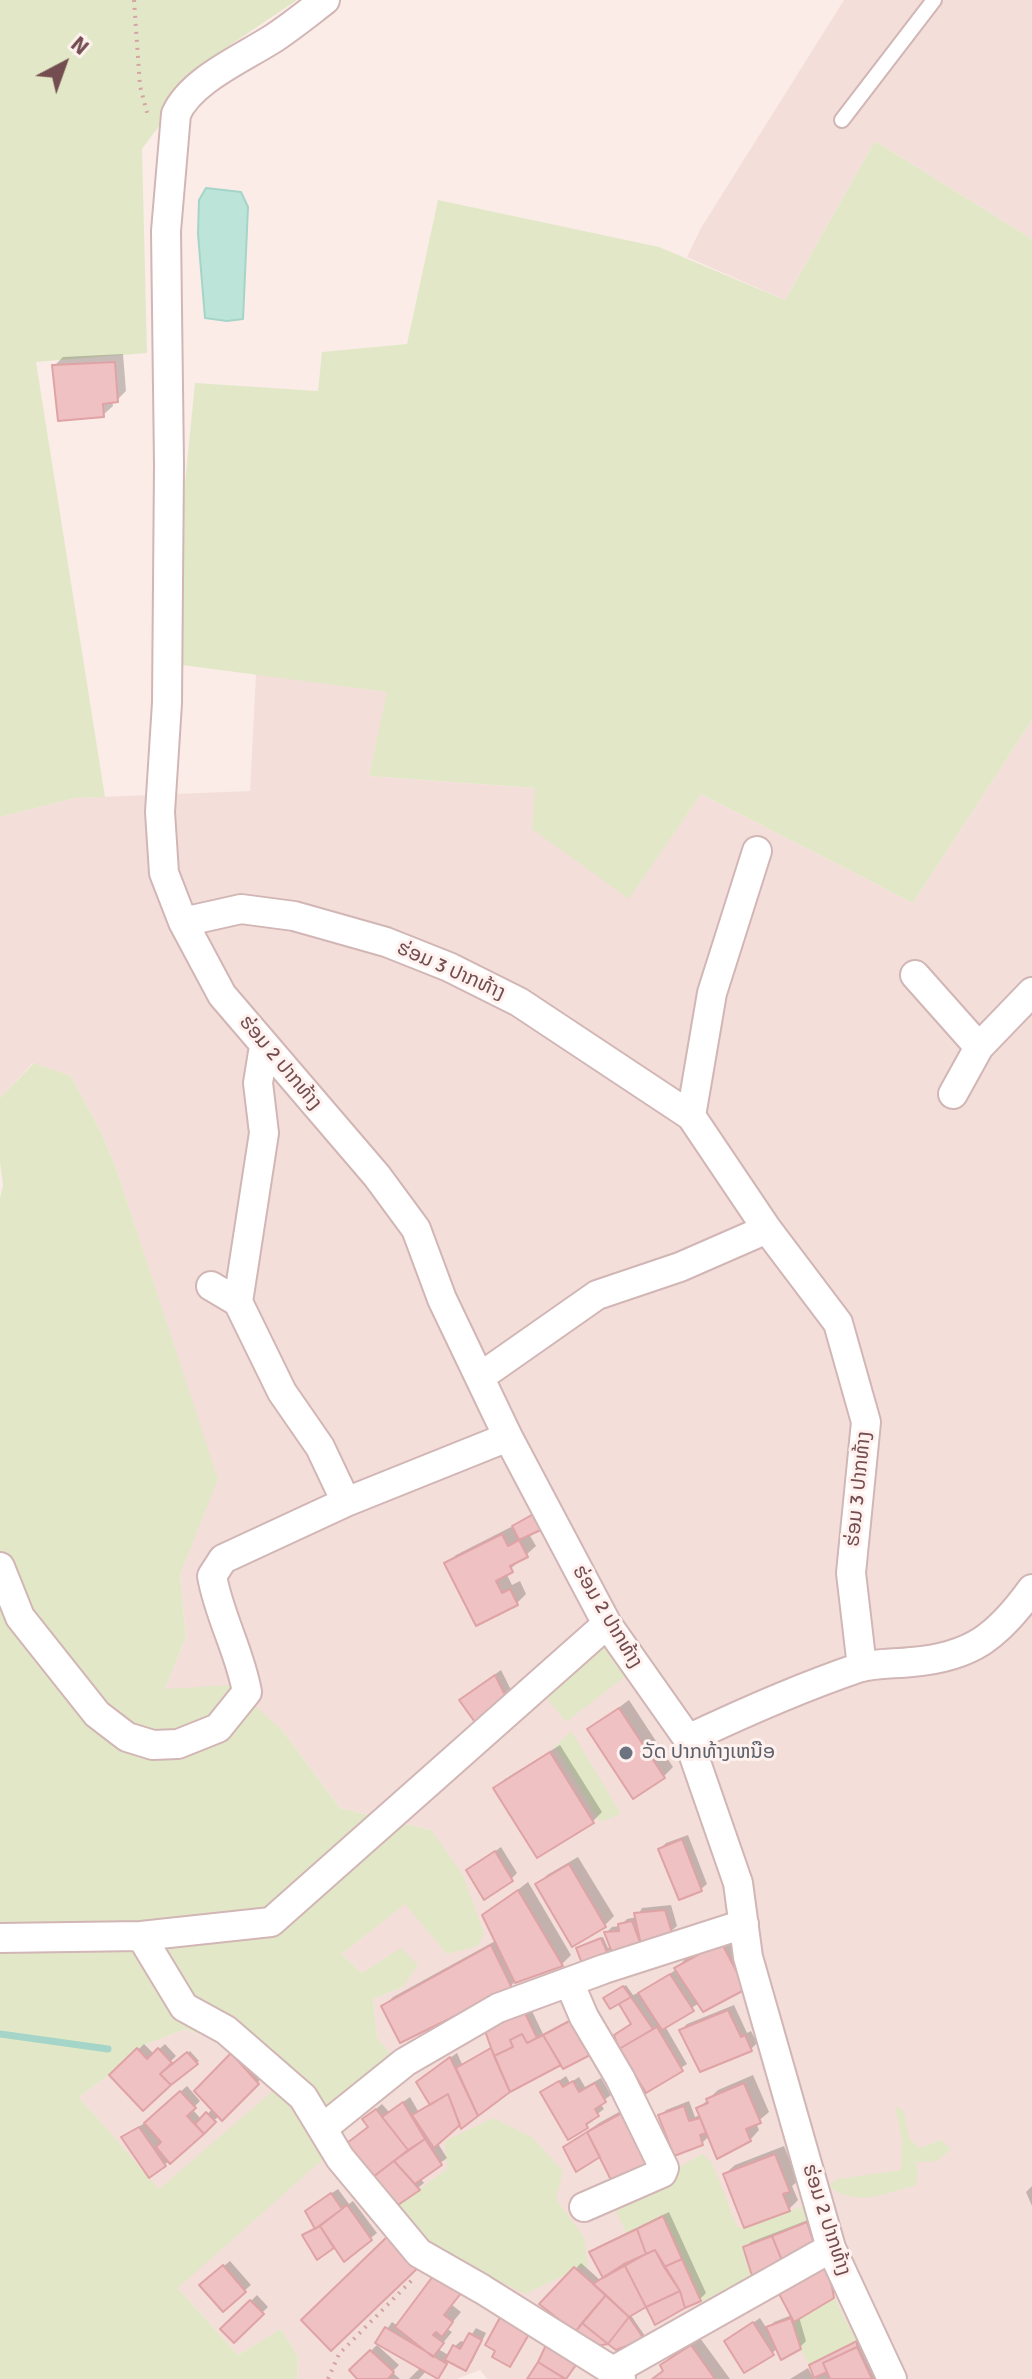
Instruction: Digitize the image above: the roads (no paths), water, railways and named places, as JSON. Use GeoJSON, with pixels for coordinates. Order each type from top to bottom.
{"type":"FeatureCollection","features":[{"type":"Feature","properties":{"kind":"street","name":"ຮ່ອມ 2 ປາກທ້າງ"},"geometry":{"type":"LineString","coordinates":[[325,0],[278,35],[195,88],[182,101],[176,114],[166,231],[169,465],[167,703],[160,812],[164,873],[183,922],[222,995],[377,1176],[416,1229],[442,1299],[508,1437],[607,1624],[688,1739],[738,1883],[748,1957],[831,2248],[892,2379]]}},
{"type":"Feature","properties":{"kind":"street"},"geometry":{"type":"LineString","coordinates":[[691,1116],[712,993],[757,851]]}},
{"type":"Feature","properties":{"kind":"street","name":"ຮ່ອມ 3 ປາກທ້າງ"},"geometry":{"type":"LineString","coordinates":[[183,922],[241,909],[294,916],[386,942],[449,967],[519,1002],[691,1116],[767,1229],[838,1323],[866,1422],[851,1573],[862,1667]]}},
{"type":"Feature","properties":{"kind":"street"},"geometry":{"type":"LineString","coordinates":[[915,975],[979,1047]]}},
{"type":"Feature","properties":{"kind":"street"},"geometry":{"type":"LineString","coordinates":[[953,1094],[979,1047],[1032,992]]}},
{"type":"Feature","properties":{"kind":"street"},"geometry":{"type":"LineString","coordinates":[[238,1302],[264,1133],[258,1083],[264,1046]]}},
{"type":"Feature","properties":{"kind":"street"},"geometry":{"type":"LineString","coordinates":[[480,1377],[597,1295],[680,1267],[767,1229]]}},
{"type":"Feature","properties":{"kind":"street"},"geometry":{"type":"LineString","coordinates":[[211,1286],[238,1302],[282,1392],[320,1447],[346,1502]]}},
{"type":"Feature","properties":{"kind":"street"},"geometry":{"type":"LineString","coordinates":[[0,1567],[20,1617],[97,1714],[127,1737],[153,1745],[178,1744],[218,1728],[247,1692],[216,1601],[212,1576],[223,1559],[346,1502],[508,1437]]}},
{"type":"Feature","properties":{"kind":"street"},"geometry":{"type":"LineString","coordinates":[[688,1739],[776,1698],[862,1667],[938,1660],[967,1652],[1009,1621],[1032,1589]]}},
{"type":"Feature","properties":{"kind":"street"},"geometry":{"type":"LineString","coordinates":[[0,1938],[141,1936],[271,1922],[607,1624]]}},
{"type":"Feature","properties":{"kind":"street"},"geometry":{"type":"LineString","coordinates":[[323,2128],[405,2062],[498,2008],[744,1924]]}},
{"type":"Feature","properties":{"kind":"street"},"geometry":{"type":"LineString","coordinates":[[141,1936],[184,2007],[226,2030],[303,2097],[340,2158],[419,2253],[617,2375],[831,2248]]}},
{"type":"Feature","properties":{"kind":"street"},"geometry":{"type":"LineString","coordinates":[[569,1982],[584,2017],[620,2078],[664,2168],[662,2173],[584,2207]]}},
{"type":"Feature","properties":{"kind":"lane"},"geometry":{"type":"LineString","coordinates":[[842,120],[934,0]]}},
{"type":"Feature","properties":{"kind":"water"},"geometry":{"type":"Polygon","coordinates":[[[206,188],[241,192],[248,207],[243,319],[227,321],[205,318],[198,234],[199,200],[206,188]]]}},
{"type":"Feature","properties":{"kind":"waterway"},"geometry":{"type":"LineString","coordinates":[[0,2034],[108,2049]]}},
{"type":"Feature","properties":{"kind":"place","name":"ວັດ ປາກທ້າງເຫນືອ"},"geometry":{"type":"Point","coordinates":[626,1753]}}]}
